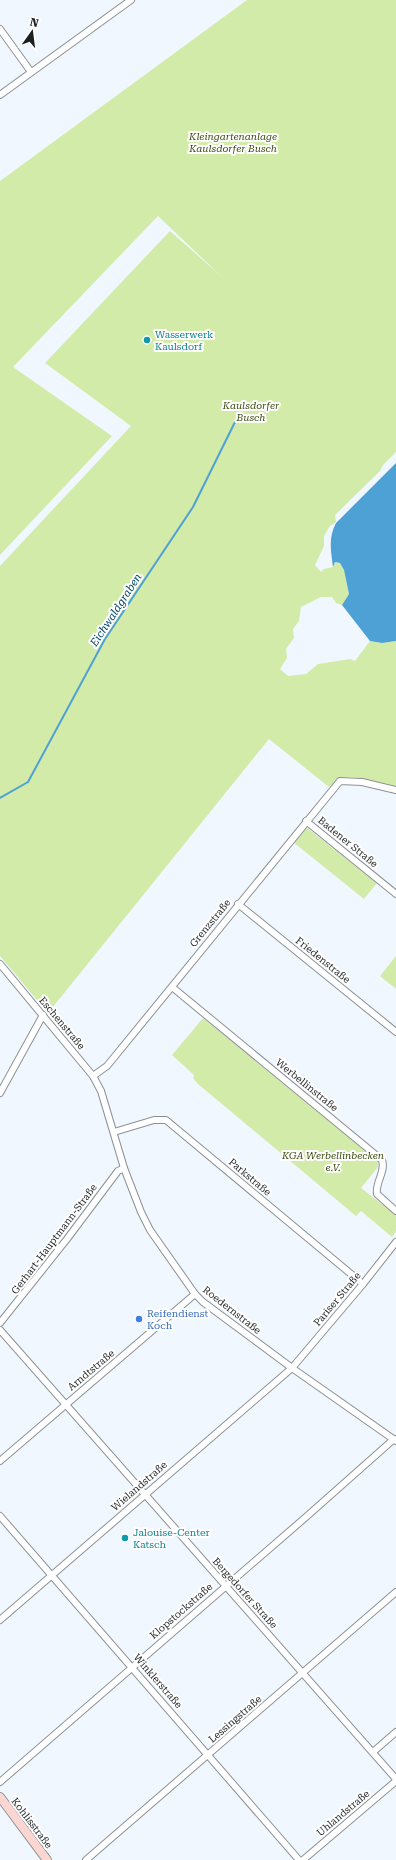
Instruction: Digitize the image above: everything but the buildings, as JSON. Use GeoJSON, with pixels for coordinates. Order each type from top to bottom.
{"type":"FeatureCollection","features":[{"type":"Feature","properties":{"kind":"street"},"geometry":{"type":"LineString","coordinates":[[0,94],[131,0]]}},
{"type":"Feature","properties":{"kind":"street"},"geometry":{"type":"LineString","coordinates":[[0,29],[31,72]]}},
{"type":"Feature","properties":{"kind":"street","name":"Grenzstraße"},"geometry":{"type":"LineString","coordinates":[[93,1076],[107,1066],[340,781],[362,782],[396,790]]}},
{"type":"Feature","properties":{"kind":"street","name":"Badener Straße"},"geometry":{"type":"LineString","coordinates":[[306,821],[396,894]]}},
{"type":"Feature","properties":{"kind":"street","name":"Friedenstraße"},"geometry":{"type":"LineString","coordinates":[[238,904],[396,1032]]}},
{"type":"Feature","properties":{"kind":"street","name":"Eschenstraße"},"geometry":{"type":"LineString","coordinates":[[0,964],[93,1076],[103,1098]]}},
{"type":"Feature","properties":{"kind":"street","name":"Werbellinstraße"},"geometry":{"type":"LineString","coordinates":[[172,987],[382,1160],[384,1170],[376,1187],[377,1194],[396,1211]]}},
{"type":"Feature","properties":{"kind":"street"},"geometry":{"type":"LineString","coordinates":[[0,1094],[43,1015]]}},
{"type":"Feature","properties":{"kind":"street","name":"Roedernstraße"},"geometry":{"type":"LineString","coordinates":[[103,1098],[124,1168],[141,1212],[150,1230],[195,1294],[203,1302],[292,1368],[395,1440]]}},
{"type":"Feature","properties":{"kind":"street","name":"Parkstraße"},"geometry":{"type":"LineString","coordinates":[[114,1132],[154,1120],[166,1120],[364,1284]]}},
{"type":"Feature","properties":{"kind":"street","name":"Gerhart-Hauptmann-Straße"},"geometry":{"type":"LineString","coordinates":[[0,1323],[67,1239],[118,1171],[124,1168]]}},
{"type":"Feature","properties":{"kind":"street","name":"Pariser Straße"},"geometry":{"type":"LineString","coordinates":[[292,1368],[364,1284],[396,1242]]}},
{"type":"Feature","properties":{"kind":"street","name":"Arndtstraße"},"geometry":{"type":"LineString","coordinates":[[0,1461],[195,1294]]}},
{"type":"Feature","properties":{"kind":"street","name":"Bergedorfer Straße"},"geometry":{"type":"LineString","coordinates":[[0,1330],[65,1405],[146,1494],[396,1780]]}},
{"type":"Feature","properties":{"kind":"street","name":"Wielandstraße"},"geometry":{"type":"LineString","coordinates":[[0,1620],[292,1368]]}},
{"type":"Feature","properties":{"kind":"street","name":"Klopstockstraße"},"geometry":{"type":"LineString","coordinates":[[0,1782],[395,1440]]}},
{"type":"Feature","properties":{"kind":"street","name":"Winklerstraße"},"geometry":{"type":"LineString","coordinates":[[0,1516],[299,1860]]}},
{"type":"Feature","properties":{"kind":"street","name":"Lessingstraße"},"geometry":{"type":"LineString","coordinates":[[86,1860],[396,1592]]}},
{"type":"Feature","properties":{"kind":"street"},"geometry":{"type":"LineString","coordinates":[[373,1752],[396,1732]]}},
{"type":"Feature","properties":{"kind":"street","name":"Uhlandstraße"},"geometry":{"type":"LineString","coordinates":[[303,1860],[396,1780]]}},
{"type":"Feature","properties":{"kind":"street","name":"Kohlisstraße"},"geometry":{"type":"LineString","coordinates":[[0,1797],[47,1860]]}},
{"type":"Feature","properties":{"kind":"green space","name":"Kaulsdorfer Busch"},"geometry":{"type":"Polygon","coordinates":[[[247,0],[396,0],[396,452],[383,465],[380,471],[335,515],[336,522],[330,526],[324,536],[324,546],[315,565],[321,572],[324,569],[333,567],[335,562],[340,563],[344,570],[349,594],[342,605],[336,603],[332,597],[321,597],[301,607],[299,621],[293,629],[294,638],[286,649],[287,658],[280,669],[288,676],[306,674],[318,664],[350,659],[355,661],[370,641],[382,643],[396,641],[396,787],[354,777],[341,777],[329,787],[269,739],[48,1013],[0,956],[0,566],[131,426],[45,363],[170,231],[221,276],[158,216],[13,367],[112,436],[0,555],[0,181],[247,0]]]}},
{"type":"Feature","properties":{"kind":"green space"},"geometry":{"type":"Polygon","coordinates":[[[306,827],[377,883],[364,899],[293,842],[306,827]]]}},
{"type":"Feature","properties":{"kind":"green space"},"geometry":{"type":"Polygon","coordinates":[[[396,956],[396,989],[380,976],[396,956]]]}},
{"type":"Feature","properties":{"kind":"green space","name":"KGA Werbellinbecken e.V."},"geometry":{"type":"Polygon","coordinates":[[[203,1018],[378,1161],[378,1167],[361,1188],[396,1215],[396,1231],[392,1237],[361,1211],[356,1216],[198,1084],[193,1078],[194,1075],[172,1055],[203,1018]]]}},
{"type":"Feature","properties":{"kind":"water"},"geometry":{"type":"Polygon","coordinates":[[[396,463],[396,641],[382,643],[370,641],[342,605],[349,594],[344,570],[340,563],[335,562],[333,567],[331,539],[336,523],[396,463]]]}},
{"type":"Feature","properties":{"kind":"waterway","name":"Eichwaldgraben"},"geometry":{"type":"LineString","coordinates":[[0,798],[28,782],[105,639],[193,507],[235,422]]}},
{"type":"Feature","properties":{"kind":"place","name":"Wasserwerk Kaulsdorf"},"geometry":{"type":"Point","coordinates":[147,340]}},
{"type":"Feature","properties":{"kind":"place","name":"Reifendienst Koch"},"geometry":{"type":"Point","coordinates":[139,1319]}},
{"type":"Feature","properties":{"kind":"place","name":"Jalouise-Center Katsch"},"geometry":{"type":"Point","coordinates":[125,1538]}},
{"type":"Feature","properties":{"kind":"park label","name":"Kleingartenanlage Kaulsdorfer Busch"},"geometry":{"type":"Point","coordinates":[233,142]}}]}
